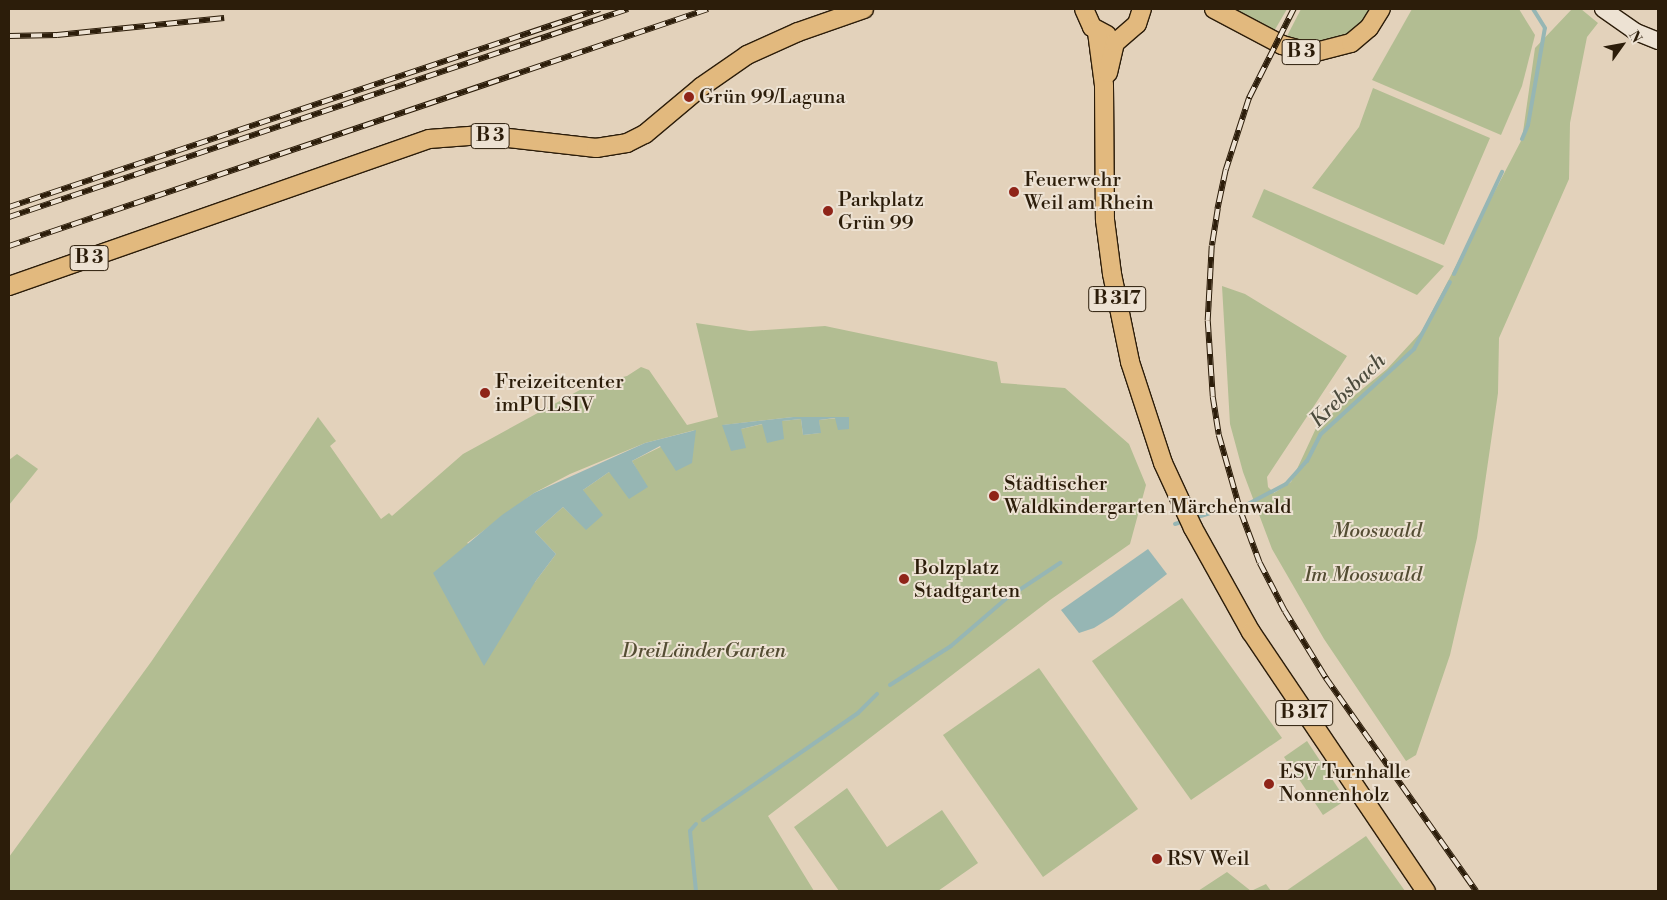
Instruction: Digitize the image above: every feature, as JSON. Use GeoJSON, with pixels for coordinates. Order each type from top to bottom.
{"type":"FeatureCollection","features":[{"type":"Feature","properties":{"kind":"main road","name":"B 3"},"geometry":{"type":"LineString","coordinates":[[9,286],[429,139],[482,135],[596,148],[627,144],[645,134],[701,87],[747,56],[798,32],[864,9]]}},
{"type":"Feature","properties":{"kind":"main road"},"geometry":{"type":"LineString","coordinates":[[1084,9],[1087,20],[1097,32],[1122,35],[1136,24],[1143,10]]}},
{"type":"Feature","properties":{"kind":"main road","name":"B 3"},"geometry":{"type":"LineString","coordinates":[[1214,9],[1282,45],[1312,53],[1351,43],[1369,28],[1380,9]]}},
{"type":"Feature","properties":{"kind":"main road"},"geometry":{"type":"LineString","coordinates":[[1603,9],[1636,32],[1658,41]]}},
{"type":"Feature","properties":{"kind":"main road","name":"B 317"},"geometry":{"type":"LineString","coordinates":[[1097,32],[1104,85],[1102,167],[1112,274],[1139,391],[1181,503],[1193,528],[1273,666],[1426,891]]}},
{"type":"Feature","properties":{"kind":"main road","name":"B 317"},"geometry":{"type":"LineString","coordinates":[[1104,85],[1115,43],[1122,35]]}},
{"type":"Feature","properties":{"kind":"green space"},"geometry":{"type":"Polygon","coordinates":[[[1229,9],[1287,9],[1273,33],[1229,9]]]}},
{"type":"Feature","properties":{"kind":"green space"},"geometry":{"type":"Polygon","coordinates":[[[1301,9],[1373,9],[1351,34],[1314,47],[1285,40],[1301,9]]]}},
{"type":"Feature","properties":{"kind":"green space"},"geometry":{"type":"Polygon","coordinates":[[[1412,9],[1519,9],[1535,35],[1522,86],[1501,135],[1372,80],[1412,9]]]}},
{"type":"Feature","properties":{"kind":"green space","name":"Mooswald"},"geometry":{"type":"Polygon","coordinates":[[[1572,9],[1581,9],[1598,23],[1587,37],[1570,123],[1569,179],[1499,338],[1498,393],[1477,538],[1450,655],[1416,755],[1406,761],[1324,639],[1272,549],[1243,472],[1230,424],[1222,286],[1245,294],[1347,356],[1267,477],[1268,487],[1274,493],[1291,482],[1317,426],[1387,369],[1422,331],[1522,139],[1535,48],[1572,9]]]}},
{"type":"Feature","properties":{"kind":"green space"},"geometry":{"type":"Polygon","coordinates":[[[1373,88],[1490,138],[1444,245],[1312,188],[1359,127],[1373,88]]]}},
{"type":"Feature","properties":{"kind":"green space"},"geometry":{"type":"Polygon","coordinates":[[[1264,189],[1444,266],[1417,295],[1252,217],[1264,189]]]}},
{"type":"Feature","properties":{"kind":"green space","name":"DreiLänderGarten"},"geometry":{"type":"Polygon","coordinates":[[[696,323],[750,331],[825,326],[997,362],[1001,383],[1065,388],[1129,444],[1146,485],[1130,544],[1050,600],[768,816],[814,891],[9,891],[9,857],[151,662],[318,417],[336,441],[330,446],[381,519],[389,513],[392,516],[463,454],[589,385],[627,376],[641,367],[649,370],[687,425],[718,417],[696,323]],[[793,417],[723,425],[741,429],[763,424],[768,442],[782,421],[801,419],[803,435],[820,433],[819,420],[848,417],[793,417]],[[695,430],[645,443],[570,474],[534,493],[467,543],[535,582],[556,554],[535,532],[563,507],[586,529],[583,490],[609,472],[647,488],[632,461],[695,430]]]}},
{"type":"Feature","properties":{"kind":"green space"},"geometry":{"type":"Polygon","coordinates":[[[17,454],[38,469],[9,505],[9,460],[17,454]]]}},
{"type":"Feature","properties":{"kind":"green space"},"geometry":{"type":"Polygon","coordinates":[[[1182,598],[1282,738],[1191,800],[1092,661],[1182,598]]]}},
{"type":"Feature","properties":{"kind":"green space"},"geometry":{"type":"Polygon","coordinates":[[[1039,668],[1138,809],[1043,877],[943,735],[1039,668]]]}},
{"type":"Feature","properties":{"kind":"green space"},"geometry":{"type":"Polygon","coordinates":[[[1307,741],[1346,800],[1323,815],[1284,757],[1307,741]]]}},
{"type":"Feature","properties":{"kind":"green space"},"geometry":{"type":"Polygon","coordinates":[[[847,788],[887,847],[942,810],[978,863],[938,891],[839,891],[794,827],[847,788]]]}},
{"type":"Feature","properties":{"kind":"green space"},"geometry":{"type":"Polygon","coordinates":[[[1366,836],[1405,891],[1286,891],[1366,836]]]}},
{"type":"Feature","properties":{"kind":"green space"},"geometry":{"type":"Polygon","coordinates":[[[1227,872],[1251,891],[1198,891],[1227,872]]]}},
{"type":"Feature","properties":{"kind":"green space"},"geometry":{"type":"Polygon","coordinates":[[[1266,884],[1271,891],[1251,891],[1266,884]]]}},
{"type":"Feature","properties":{"kind":"water"},"geometry":{"type":"Polygon","coordinates":[[[793,417],[849,417],[849,429],[838,430],[835,418],[819,420],[821,433],[803,435],[801,419],[782,421],[784,439],[767,443],[762,424],[741,429],[746,448],[731,451],[722,425],[793,417]]]}},
{"type":"Feature","properties":{"kind":"water"},"geometry":{"type":"Polygon","coordinates":[[[696,430],[692,463],[676,471],[660,446],[632,461],[648,487],[629,499],[609,472],[583,490],[603,515],[586,530],[563,507],[535,532],[556,554],[535,582],[484,666],[433,573],[502,515],[534,493],[645,443],[696,430]]]}},
{"type":"Feature","properties":{"kind":"water"},"geometry":{"type":"Polygon","coordinates":[[[1148,549],[1167,574],[1113,616],[1094,628],[1079,633],[1061,610],[1148,549]]]}},
{"type":"Feature","properties":{"kind":"waterway","name":"Krebsbach"},"geometry":{"type":"LineString","coordinates":[[1522,139],[1528,125],[1545,28],[1533,9]]}},
{"type":"Feature","properties":{"kind":"waterway","name":"Krebsbach"},"geometry":{"type":"LineString","coordinates":[[1454,274],[1502,172]]}},
{"type":"Feature","properties":{"kind":"waterway","name":"Krebsbach"},"geometry":{"type":"LineString","coordinates":[[1248,504],[1286,484],[1307,461],[1321,434],[1414,349],[1450,282]]}},
{"type":"Feature","properties":{"kind":"waterway"},"geometry":{"type":"LineString","coordinates":[[1194,518],[1223,509]]}},
{"type":"Feature","properties":{"kind":"waterway"},"geometry":{"type":"LineString","coordinates":[[1175,524],[1185,521]]}},
{"type":"Feature","properties":{"kind":"waterway"},"geometry":{"type":"LineString","coordinates":[[890,685],[951,646],[1007,598],[1060,563]]}},
{"type":"Feature","properties":{"kind":"waterway"},"geometry":{"type":"LineString","coordinates":[[703,820],[858,713],[877,694]]}},
{"type":"Feature","properties":{"kind":"waterway"},"geometry":{"type":"LineString","coordinates":[[696,824],[690,831],[696,891]]}},
{"type":"Feature","properties":{"kind":"railway"},"geometry":{"type":"LineString","coordinates":[[9,207],[600,9]]}},
{"type":"Feature","properties":{"kind":"railway"},"geometry":{"type":"LineString","coordinates":[[9,217],[628,9]]}},
{"type":"Feature","properties":{"kind":"railway"},"geometry":{"type":"LineString","coordinates":[[9,246],[708,9]]}},
{"type":"Feature","properties":{"kind":"railway"},"geometry":{"type":"LineString","coordinates":[[1294,9],[1249,99],[1226,170],[1218,209],[1212,246],[1208,321],[1213,397],[1219,435],[1241,512],[1260,563],[1285,611],[1326,678],[1476,891]]}},
{"type":"Feature","properties":{"kind":"railway"},"geometry":{"type":"LineString","coordinates":[[9,36],[57,35],[224,18]]}},
{"type":"Feature","properties":{"kind":"place","name":"Grün 99/Laguna"},"geometry":{"type":"Point","coordinates":[689,97]}},
{"type":"Feature","properties":{"kind":"place","name":"Feuerwehr Weil am Rhein"},"geometry":{"type":"Point","coordinates":[1014,192]}},
{"type":"Feature","properties":{"kind":"place","name":"Parkplatz Grün 99"},"geometry":{"type":"Point","coordinates":[828,211]}},
{"type":"Feature","properties":{"kind":"place","name":"Freizeitcenter imPULSIV"},"geometry":{"type":"Point","coordinates":[485,393]}},
{"type":"Feature","properties":{"kind":"place","name":"Städtischer Waldkindergarten Märchenwald"},"geometry":{"type":"Point","coordinates":[994,496]}},
{"type":"Feature","properties":{"kind":"place","name":"Bolzplatz Stadtgarten"},"geometry":{"type":"Point","coordinates":[904,579]}},
{"type":"Feature","properties":{"kind":"place","name":"ESV Turnhalle Nonnenholz"},"geometry":{"type":"Point","coordinates":[1269,784]}},
{"type":"Feature","properties":{"kind":"place","name":"RSV Weil"},"geometry":{"type":"Point","coordinates":[1157,859]}},
{"type":"Feature","properties":{"kind":"park label","name":"Im Mooswald"},"geometry":{"type":"Point","coordinates":[1363,575]}}]}
